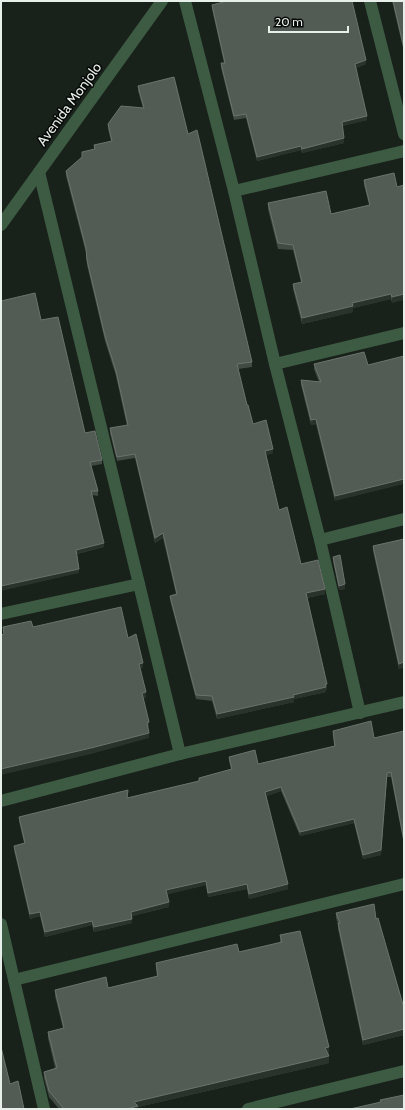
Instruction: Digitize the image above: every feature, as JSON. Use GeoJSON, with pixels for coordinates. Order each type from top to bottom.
{"type":"FeatureCollection","features":[{"type":"Feature","properties":{"kind":"street","name":"Avenida Monjolo"},"geometry":{"type":"LineString","coordinates":[[1,225],[162,1]]}},
{"type":"Feature","properties":{"kind":"street"},"geometry":{"type":"LineString","coordinates":[[185,1],[234,191],[275,364],[320,540],[360,713]]}},
{"type":"Feature","properties":{"kind":"street"},"geometry":{"type":"LineString","coordinates":[[370,1],[404,134]]}},
{"type":"Feature","properties":{"kind":"street"},"geometry":{"type":"LineString","coordinates":[[234,191],[404,151]]}},
{"type":"Feature","properties":{"kind":"street"},"geometry":{"type":"LineString","coordinates":[[39,172],[180,754]]}},
{"type":"Feature","properties":{"kind":"street"},"geometry":{"type":"LineString","coordinates":[[275,364],[404,333]]}},
{"type":"Feature","properties":{"kind":"street"},"geometry":{"type":"LineString","coordinates":[[320,540],[404,519]]}},
{"type":"Feature","properties":{"kind":"street"},"geometry":{"type":"LineString","coordinates":[[1,614],[138,584]]}},
{"type":"Feature","properties":{"kind":"street"},"geometry":{"type":"LineString","coordinates":[[1,801],[180,754],[404,702]]}},
{"type":"Feature","properties":{"kind":"street"},"geometry":{"type":"LineString","coordinates":[[14,980],[404,884]]}},
{"type":"Feature","properties":{"kind":"street"},"geometry":{"type":"LineString","coordinates":[[1,924],[44,1109]]}},
{"type":"Feature","properties":{"kind":"street"},"geometry":{"type":"LineString","coordinates":[[248,1109],[404,1071]]}},
{"type":"Feature","properties":{"kind":"building"},"geometry":{"type":"Polygon","coordinates":[[[227,1],[352,1],[366,60],[355,64],[367,116],[342,122],[344,138],[302,149],[301,146],[257,157],[246,114],[234,116],[221,63],[225,63],[212,5],[227,1]]]}},
{"type":"Feature","properties":{"kind":"building"},"geometry":{"type":"Polygon","coordinates":[[[393,1],[404,1],[404,48],[393,1]]]}},
{"type":"Feature","properties":{"kind":"building"},"geometry":{"type":"Polygon","coordinates":[[[174,77],[188,134],[197,130],[252,362],[237,364],[247,405],[253,424],[266,420],[273,449],[265,451],[279,510],[287,507],[301,564],[318,560],[325,589],[306,593],[327,684],[325,685],[326,687],[293,695],[294,697],[217,714],[212,696],[196,695],[170,596],[177,594],[163,533],[155,538],[135,454],[117,457],[110,428],[128,425],[116,371],[105,336],[87,260],[86,248],[66,171],[82,157],[82,152],[95,149],[94,145],[112,141],[108,124],[121,106],[144,108],[138,86],[174,77]]]}},
{"type":"Feature","properties":{"kind":"building"},"geometry":{"type":"Polygon","coordinates":[[[394,173],[397,187],[404,185],[404,294],[392,297],[391,294],[352,303],[353,306],[302,318],[293,284],[302,282],[293,245],[278,243],[268,203],[326,191],[331,214],[370,205],[364,180],[394,173]]]}},
{"type":"Feature","properties":{"kind":"building"},"geometry":{"type":"Polygon","coordinates":[[[35,293],[41,320],[58,317],[85,433],[95,431],[102,460],[90,462],[98,491],[91,491],[104,543],[76,550],[79,569],[1,586],[1,301],[35,293]]]}},
{"type":"Feature","properties":{"kind":"building"},"geometry":{"type":"Polygon","coordinates":[[[364,352],[368,365],[404,356],[404,479],[335,496],[316,419],[311,420],[301,380],[321,382],[314,364],[364,352]]]}},
{"type":"Feature","properties":{"kind":"building"},"geometry":{"type":"Polygon","coordinates":[[[404,539],[404,662],[399,664],[373,546],[404,539]]]}},
{"type":"Feature","properties":{"kind":"building"},"geometry":{"type":"Polygon","coordinates":[[[340,555],[345,584],[339,586],[333,557],[340,555]]]}},
{"type":"Feature","properties":{"kind":"building"},"geometry":{"type":"Polygon","coordinates":[[[121,607],[128,638],[136,634],[143,663],[139,664],[146,692],[142,693],[149,722],[147,723],[149,733],[1,769],[1,635],[4,634],[3,627],[31,621],[33,627],[121,607]]]}},
{"type":"Feature","properties":{"kind":"building"},"geometry":{"type":"Polygon","coordinates":[[[371,721],[374,738],[404,731],[404,841],[391,772],[387,773],[381,850],[363,855],[354,819],[300,832],[281,787],[265,792],[288,884],[249,894],[247,884],[208,893],[206,881],[166,890],[169,902],[131,912],[132,919],[94,927],[92,921],[45,932],[40,912],[30,914],[14,846],[25,843],[19,817],[128,790],[127,798],[199,781],[199,778],[232,769],[229,757],[255,750],[258,764],[335,746],[333,731],[371,721]]]}},
{"type":"Feature","properties":{"kind":"building"},"geometry":{"type":"Polygon","coordinates":[[[374,904],[376,919],[378,918],[404,1008],[404,1029],[363,1040],[338,923],[340,923],[336,913],[374,904]]]}},
{"type":"Feature","properties":{"kind":"building"},"geometry":{"type":"Polygon","coordinates":[[[300,931],[329,1047],[325,1048],[329,1056],[134,1102],[138,1106],[127,1109],[64,1109],[49,1091],[44,1072],[57,1068],[48,1032],[64,1028],[55,990],[106,977],[108,988],[158,976],[156,963],[237,944],[239,952],[282,942],[280,935],[300,931]]]}},
{"type":"Feature","properties":{"kind":"building"},"geometry":{"type":"Polygon","coordinates":[[[1,1047],[10,1084],[18,1081],[24,1109],[1,1109],[1,1047]]]}},
{"type":"Feature","properties":{"kind":"building"},"geometry":{"type":"Polygon","coordinates":[[[404,1095],[404,1109],[350,1109],[381,1102],[380,1100],[404,1095]]]}}]}
